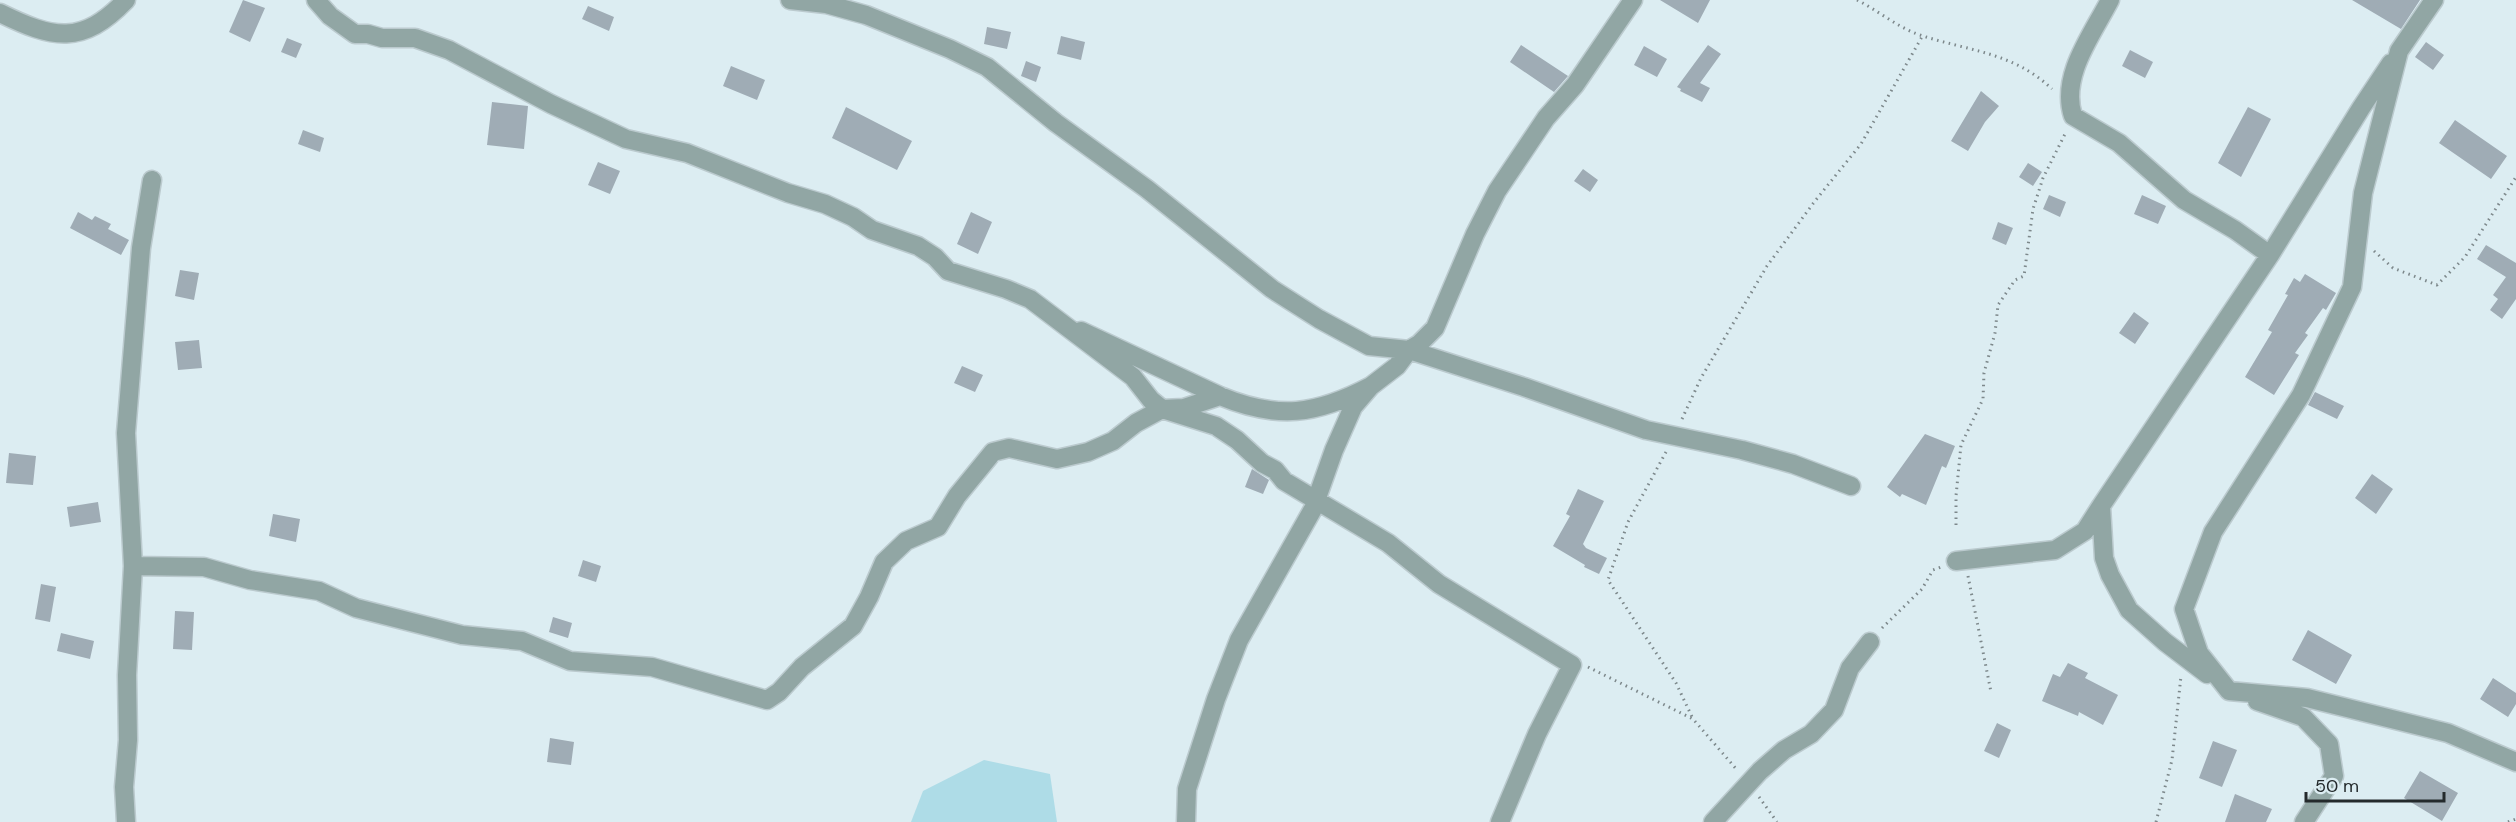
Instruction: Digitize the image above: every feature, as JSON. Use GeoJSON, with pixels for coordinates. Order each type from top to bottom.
{"type":"FeatureCollection","features":[{"type":"Feature","properties":{"kind":"street"},"geometry":{"type":"LineString","coordinates":[[0,13],[39,30],[67,35],[92,29],[126,0]]}},
{"type":"Feature","properties":{"kind":"street"},"geometry":{"type":"LineString","coordinates":[[316,0],[330,16],[355,34],[368,34],[382,38],[415,38],[448,50],[551,104],[626,139],[687,153],[853,216],[872,230],[918,246],[935,257],[948,271],[1030,299],[1064,323],[1093,349],[1133,377],[1151,400],[1162,409],[1216,426],[1237,440],[1262,463],[1275,470],[1284,481],[1388,543],[1439,584],[1572,665],[1537,734],[1500,822]]}},
{"type":"Feature","properties":{"kind":"street"},"geometry":{"type":"LineString","coordinates":[[790,0],[828,2],[867,15],[950,49],[987,67],[1056,123],[1147,189],[1272,289],[1319,319],[1369,346],[1409,350],[1646,430],[1742,450],[1851,486]]}},
{"type":"Feature","properties":{"kind":"street"},"geometry":{"type":"LineString","coordinates":[[1064,323],[1247,407],[1278,412],[1340,402],[1371,386],[1397,366],[1409,350],[1419,344],[1435,328],[1475,234],[1497,191],[1546,118],[1575,85],[1633,0]]}},
{"type":"Feature","properties":{"kind":"street"},"geometry":{"type":"LineString","coordinates":[[2109,0],[2072,74],[2070,106],[2073,116],[2119,143],[2184,200],[2235,230],[2270,255]]}},
{"type":"Feature","properties":{"kind":"street"},"geometry":{"type":"LineString","coordinates":[[1956,561],[2055,550],[2085,531],[2270,255],[2361,108],[2434,0]]}},
{"type":"Feature","properties":{"kind":"street"},"geometry":{"type":"LineString","coordinates":[[2399,51],[2363,193],[2352,287],[2301,395],[2213,532],[2184,609],[2199,653],[2229,691],[2307,698],[2340,706],[2448,733],[2516,762]]}},
{"type":"Feature","properties":{"kind":"street"},"geometry":{"type":"LineString","coordinates":[[126,822],[124,787],[128,740],[127,675],[134,566],[126,434],[141,248],[152,180]]}},
{"type":"Feature","properties":{"kind":"street"},"geometry":{"type":"LineString","coordinates":[[1186,822],[1186,789],[1216,699],[1239,640],[1299,535],[1316,500],[1353,407],[1371,386]]}},
{"type":"Feature","properties":{"kind":"street"},"geometry":{"type":"LineString","coordinates":[[134,566],[204,567],[250,580],[319,591],[356,608],[462,635],[522,641],[570,662],[652,667],[767,700],[853,626],[884,562],[906,541],[938,527],[957,496],[993,452],[1009,448],[1057,459],[1088,452],[1113,441],[1136,423],[1162,409],[1184,408],[1220,396]]}},
{"type":"Feature","properties":{"kind":"street"},"geometry":{"type":"LineString","coordinates":[[2101,506],[2104,558],[2129,610],[2229,691],[2303,717],[2329,744],[2334,776],[2304,822]]}},
{"type":"Feature","properties":{"kind":"street"},"geometry":{"type":"LineString","coordinates":[[1713,822],[1749,782],[1784,750],[1811,734],[1834,710],[1850,668],[1870,642]]}},
{"type":"Feature","properties":{"kind":"path"},"geometry":{"type":"LineString","coordinates":[[1857,0],[1923,35],[2013,61],[2051,87],[2061,104],[2073,116],[2043,178],[2033,210],[2024,276],[2015,280],[1998,305],[1995,333],[1984,374],[1983,399],[1961,445],[1956,496],[1956,525]]}},
{"type":"Feature","properties":{"kind":"path"},"geometry":{"type":"LineString","coordinates":[[1777,822],[1749,782],[1693,719],[1676,683],[1608,580],[1628,522],[1674,437],[1701,378],[1767,266],[1861,144],[1923,35]]}},
{"type":"Feature","properties":{"kind":"path"},"geometry":{"type":"LineString","coordinates":[[2367,244],[2393,268],[2437,285],[2465,257],[2516,177]]}},
{"type":"Feature","properties":{"kind":"path"},"geometry":{"type":"LineString","coordinates":[[1870,642],[1922,589],[1933,570],[1956,561],[1966,569],[1991,692]]}},
{"type":"Feature","properties":{"kind":"path"},"geometry":{"type":"LineString","coordinates":[[2156,822],[2172,760],[2180,697],[2181,654]]}},
{"type":"Feature","properties":{"kind":"path"},"geometry":{"type":"LineString","coordinates":[[1572,665],[1584,664],[1693,719]]}},
{"type":"Feature","properties":{"kind":"path"},"geometry":{"type":"LineString","coordinates":[[2508,822],[2516,819]]}},
{"type":"Feature","properties":{"kind":"shaded area"},"geometry":{"type":"Polygon","coordinates":[[[984,760],[1050,774],[1057,822],[911,822],[923,791],[984,760]]]}},
{"type":"Feature","properties":{"kind":"building"},"geometry":{"type":"Polygon","coordinates":[[[243,0],[265,8],[250,42],[229,32],[243,0]]]}},
{"type":"Feature","properties":{"kind":"building"},"geometry":{"type":"Polygon","coordinates":[[[1660,0],[1710,0],[1698,23],[1660,0]]]}},
{"type":"Feature","properties":{"kind":"building"},"geometry":{"type":"Polygon","coordinates":[[[2352,0],[2420,0],[2401,29],[2352,0]]]}},
{"type":"Feature","properties":{"kind":"building"},"geometry":{"type":"Polygon","coordinates":[[[588,6],[614,17],[609,31],[582,19],[588,6]]]}},
{"type":"Feature","properties":{"kind":"building"},"geometry":{"type":"Polygon","coordinates":[[[987,27],[1011,32],[1007,49],[984,44],[987,27]]]}},
{"type":"Feature","properties":{"kind":"building"},"geometry":{"type":"Polygon","coordinates":[[[1061,36],[1085,42],[1081,60],[1057,54],[1061,36]]]}},
{"type":"Feature","properties":{"kind":"building"},"geometry":{"type":"Polygon","coordinates":[[[287,38],[302,44],[296,58],[281,52],[287,38]]]}},
{"type":"Feature","properties":{"kind":"building"},"geometry":{"type":"Polygon","coordinates":[[[2426,42],[2444,55],[2433,70],[2415,57],[2426,42]]]}},
{"type":"Feature","properties":{"kind":"building"},"geometry":{"type":"Polygon","coordinates":[[[1521,45],[1568,76],[1554,92],[1510,62],[1521,45]]]}},
{"type":"Feature","properties":{"kind":"building"},"geometry":{"type":"Polygon","coordinates":[[[1708,45],[1721,54],[1700,83],[1710,88],[1702,102],[1680,91],[1681,89],[1677,87],[1708,45]]]}},
{"type":"Feature","properties":{"kind":"building"},"geometry":{"type":"Polygon","coordinates":[[[1644,46],[1667,59],[1657,77],[1634,65],[1644,46]]]}},
{"type":"Feature","properties":{"kind":"building"},"geometry":{"type":"Polygon","coordinates":[[[2130,50],[2153,62],[2145,78],[2122,66],[2130,50]]]}},
{"type":"Feature","properties":{"kind":"building"},"geometry":{"type":"Polygon","coordinates":[[[1026,61],[1041,67],[1036,82],[1021,76],[1026,61]]]}},
{"type":"Feature","properties":{"kind":"building"},"geometry":{"type":"Polygon","coordinates":[[[731,66],[765,80],[757,100],[723,86],[731,66]]]}},
{"type":"Feature","properties":{"kind":"building"},"geometry":{"type":"Polygon","coordinates":[[[1981,91],[1999,106],[1985,122],[1968,151],[1951,141],[1981,91]]]}},
{"type":"Feature","properties":{"kind":"building"},"geometry":{"type":"Polygon","coordinates":[[[492,102],[528,106],[524,149],[487,145],[492,102]]]}},
{"type":"Feature","properties":{"kind":"building"},"geometry":{"type":"Polygon","coordinates":[[[846,107],[912,141],[897,170],[832,138],[846,107]]]}},
{"type":"Feature","properties":{"kind":"building"},"geometry":{"type":"Polygon","coordinates":[[[2248,107],[2271,119],[2241,177],[2218,163],[2248,107]]]}},
{"type":"Feature","properties":{"kind":"building"},"geometry":{"type":"Polygon","coordinates":[[[2455,120],[2507,156],[2491,179],[2439,143],[2455,120]]]}},
{"type":"Feature","properties":{"kind":"building"},"geometry":{"type":"Polygon","coordinates":[[[303,130],[324,138],[320,152],[298,144],[303,130]]]}},
{"type":"Feature","properties":{"kind":"building"},"geometry":{"type":"Polygon","coordinates":[[[598,162],[620,171],[610,194],[588,185],[598,162]]]}},
{"type":"Feature","properties":{"kind":"building"},"geometry":{"type":"Polygon","coordinates":[[[2028,163],[2042,172],[2033,186],[2019,177],[2028,163]]]}},
{"type":"Feature","properties":{"kind":"building"},"geometry":{"type":"Polygon","coordinates":[[[1583,169],[1598,180],[1590,192],[1574,181],[1583,169]]]}},
{"type":"Feature","properties":{"kind":"building"},"geometry":{"type":"Polygon","coordinates":[[[2049,195],[2066,202],[2060,217],[2043,209],[2049,195]]]}},
{"type":"Feature","properties":{"kind":"building"},"geometry":{"type":"Polygon","coordinates":[[[2142,195],[2166,206],[2158,224],[2134,214],[2142,195]]]}},
{"type":"Feature","properties":{"kind":"building"},"geometry":{"type":"Polygon","coordinates":[[[78,212],[92,220],[95,216],[111,224],[108,229],[129,240],[121,255],[70,228],[78,212]]]}},
{"type":"Feature","properties":{"kind":"building"},"geometry":{"type":"Polygon","coordinates":[[[971,212],[992,222],[978,254],[957,244],[971,212]]]}},
{"type":"Feature","properties":{"kind":"building"},"geometry":{"type":"Polygon","coordinates":[[[1998,222],[2013,228],[2006,245],[1992,239],[1998,222]]]}},
{"type":"Feature","properties":{"kind":"building"},"geometry":{"type":"Polygon","coordinates":[[[2486,245],[2516,263],[2516,299],[2502,319],[2490,310],[2498,299],[2493,295],[2506,277],[2477,259],[2486,245]]]}},
{"type":"Feature","properties":{"kind":"building"},"geometry":{"type":"Polygon","coordinates":[[[180,270],[199,273],[194,300],[175,296],[180,270]]]}},
{"type":"Feature","properties":{"kind":"building"},"geometry":{"type":"Polygon","coordinates":[[[2305,274],[2336,293],[2326,310],[2323,308],[2305,333],[2308,335],[2295,353],[2299,355],[2274,395],[2245,377],[2272,332],[2268,330],[2288,295],[2285,294],[2294,278],[2300,282],[2305,274]]]}},
{"type":"Feature","properties":{"kind":"building"},"geometry":{"type":"Polygon","coordinates":[[[2134,312],[2149,323],[2135,344],[2119,333],[2134,312]]]}},
{"type":"Feature","properties":{"kind":"building"},"geometry":{"type":"Polygon","coordinates":[[[199,340],[202,368],[178,370],[175,342],[199,340]]]}},
{"type":"Feature","properties":{"kind":"building"},"geometry":{"type":"Polygon","coordinates":[[[962,366],[983,375],[975,392],[954,383],[962,366]]]}},
{"type":"Feature","properties":{"kind":"building"},"geometry":{"type":"Polygon","coordinates":[[[2315,392],[2344,406],[2337,419],[2308,405],[2315,392]]]}},
{"type":"Feature","properties":{"kind":"building"},"geometry":{"type":"Polygon","coordinates":[[[1925,434],[1955,446],[1946,468],[1942,466],[1926,505],[1902,494],[1900,497],[1887,487],[1925,434]]]}},
{"type":"Feature","properties":{"kind":"building"},"geometry":{"type":"Polygon","coordinates":[[[9,453],[36,456],[33,485],[6,483],[9,453]]]}},
{"type":"Feature","properties":{"kind":"building"},"geometry":{"type":"Polygon","coordinates":[[[1252,469],[1269,480],[1263,494],[1245,487],[1252,469]]]}},
{"type":"Feature","properties":{"kind":"building"},"geometry":{"type":"Polygon","coordinates":[[[2372,474],[2393,489],[2376,514],[2355,498],[2372,474]]]}},
{"type":"Feature","properties":{"kind":"building"},"geometry":{"type":"Polygon","coordinates":[[[1578,489],[1604,501],[1583,544],[1586,548],[1607,558],[1599,574],[1584,567],[1585,565],[1553,546],[1570,516],[1566,514],[1578,489]]]}},
{"type":"Feature","properties":{"kind":"building"},"geometry":{"type":"Polygon","coordinates":[[[98,502],[101,522],[70,527],[67,507],[98,502]]]}},
{"type":"Feature","properties":{"kind":"building"},"geometry":{"type":"Polygon","coordinates":[[[273,514],[300,519],[296,542],[269,536],[273,514]]]}},
{"type":"Feature","properties":{"kind":"building"},"geometry":{"type":"Polygon","coordinates":[[[583,560],[601,566],[596,582],[578,576],[583,560]]]}},
{"type":"Feature","properties":{"kind":"building"},"geometry":{"type":"Polygon","coordinates":[[[41,584],[56,587],[50,622],[35,619],[41,584]]]}},
{"type":"Feature","properties":{"kind":"building"},"geometry":{"type":"Polygon","coordinates":[[[175,611],[194,612],[192,650],[173,649],[175,611]]]}},
{"type":"Feature","properties":{"kind":"building"},"geometry":{"type":"Polygon","coordinates":[[[553,617],[572,623],[568,638],[549,632],[553,617]]]}},
{"type":"Feature","properties":{"kind":"building"},"geometry":{"type":"Polygon","coordinates":[[[2308,630],[2352,655],[2336,684],[2292,660],[2308,630]]]}},
{"type":"Feature","properties":{"kind":"building"},"geometry":{"type":"Polygon","coordinates":[[[61,633],[94,641],[90,659],[57,651],[61,633]]]}},
{"type":"Feature","properties":{"kind":"building"},"geometry":{"type":"Polygon","coordinates":[[[2068,663],[2088,673],[2085,678],[2118,695],[2103,725],[2079,712],[2078,716],[2042,701],[2053,674],[2060,677],[2068,663]]]}},
{"type":"Feature","properties":{"kind":"building"},"geometry":{"type":"Polygon","coordinates":[[[2493,678],[2516,693],[2516,704],[2508,717],[2480,699],[2493,678]]]}},
{"type":"Feature","properties":{"kind":"building"},"geometry":{"type":"Polygon","coordinates":[[[1997,723],[2011,730],[1999,758],[1984,751],[1997,723]]]}},
{"type":"Feature","properties":{"kind":"building"},"geometry":{"type":"Polygon","coordinates":[[[550,738],[574,742],[571,765],[547,762],[550,738]]]}},
{"type":"Feature","properties":{"kind":"building"},"geometry":{"type":"Polygon","coordinates":[[[2213,741],[2237,750],[2222,787],[2199,778],[2213,741]]]}},
{"type":"Feature","properties":{"kind":"building"},"geometry":{"type":"Polygon","coordinates":[[[2420,771],[2458,793],[2442,821],[2404,798],[2420,771]]]}},
{"type":"Feature","properties":{"kind":"building"},"geometry":{"type":"Polygon","coordinates":[[[2235,794],[2272,809],[2266,822],[2225,822],[2235,794]]]}}]}
